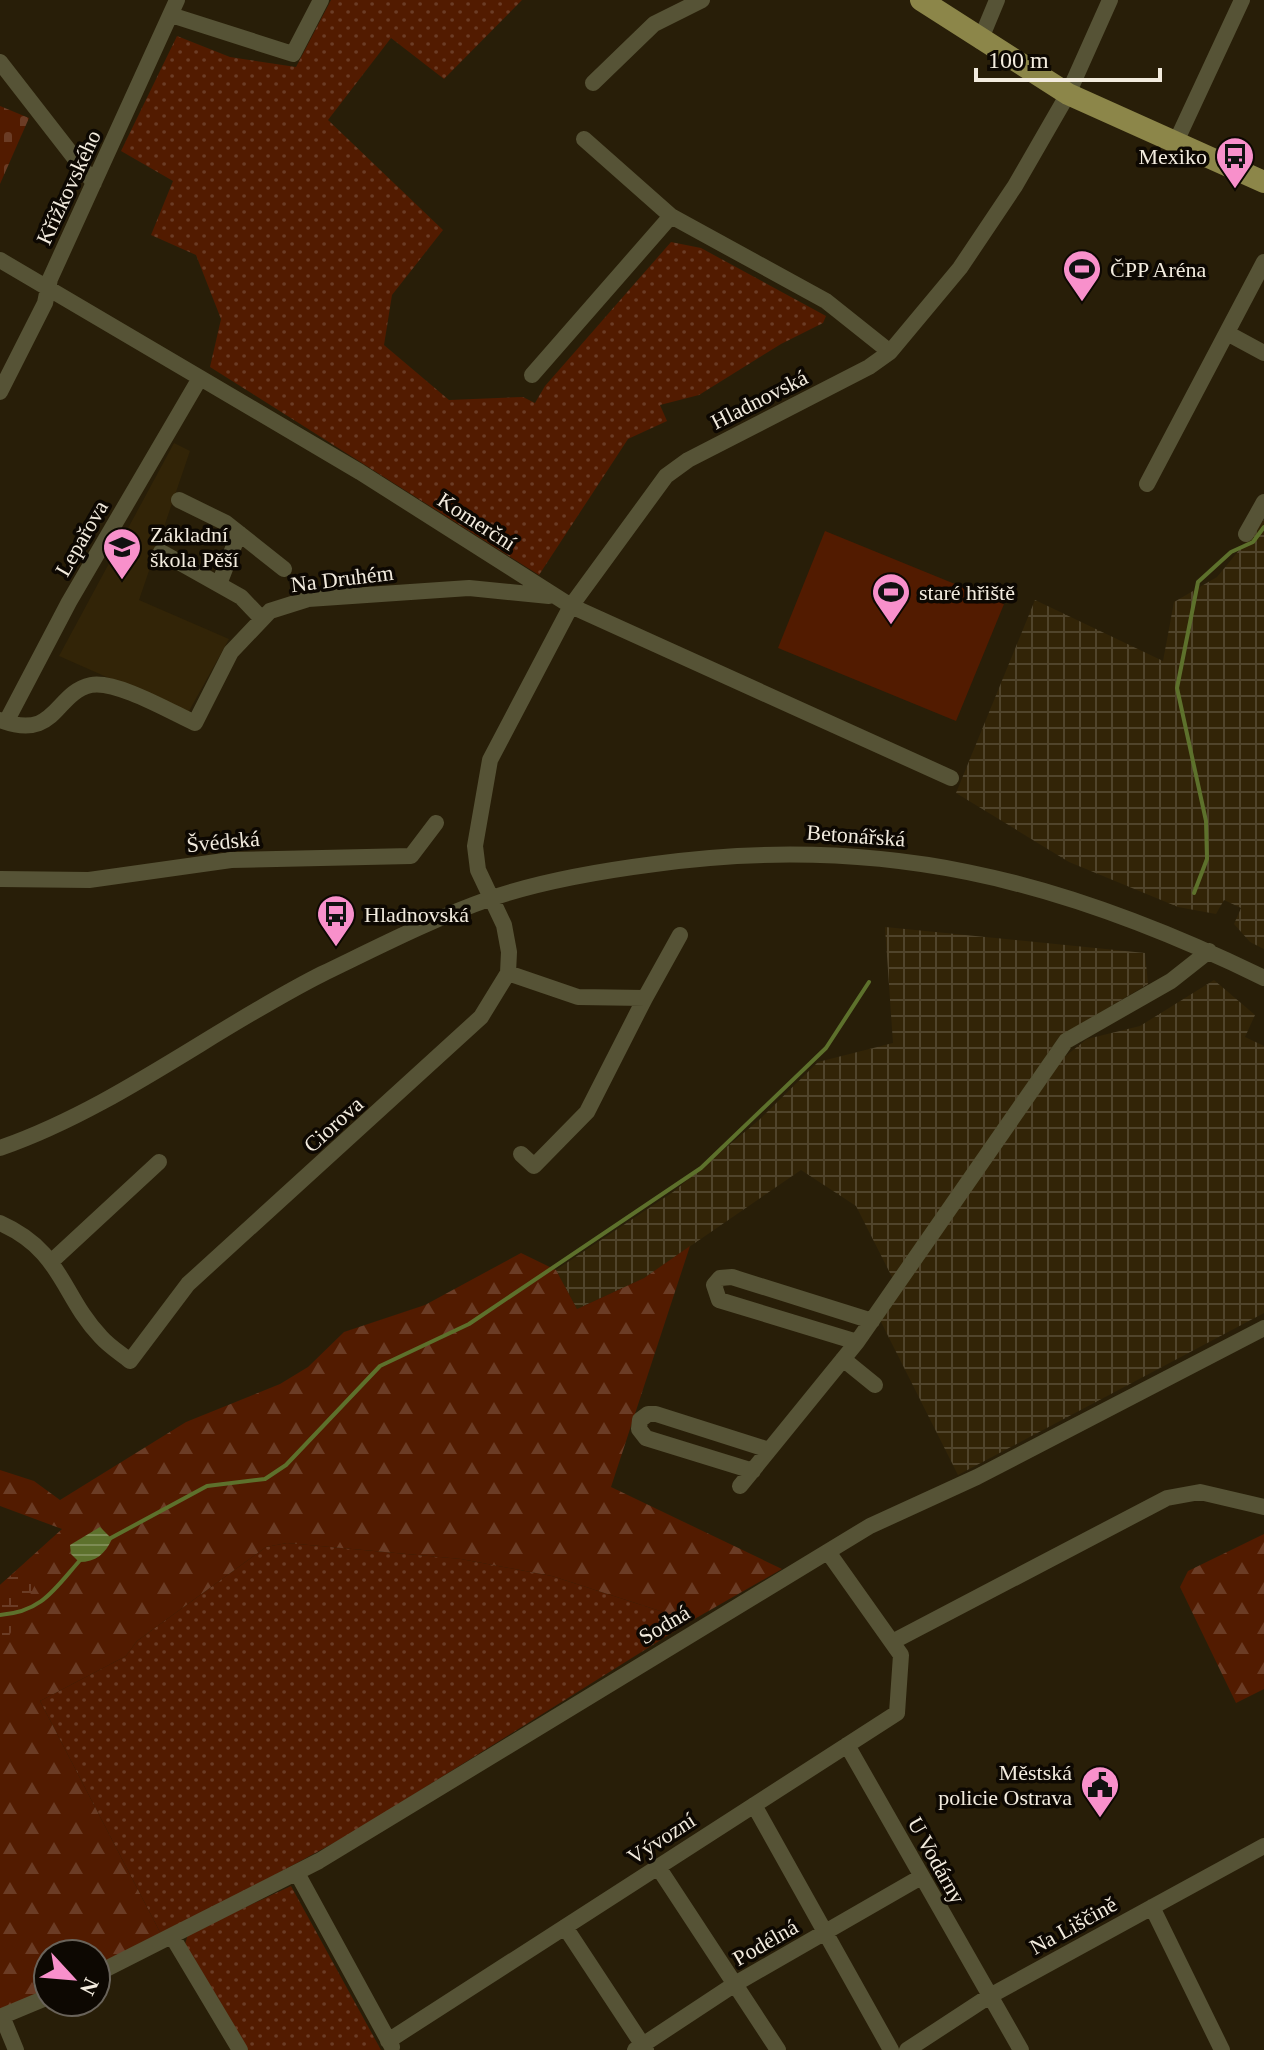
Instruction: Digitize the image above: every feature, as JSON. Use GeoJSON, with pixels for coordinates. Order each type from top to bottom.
{"type":"FeatureCollection","features":[{"type":"Feature","properties":{"kind":"main road"},"geometry":{"type":"LineString","coordinates":[[921,0],[980,41],[1068,94],[1264,182]]}},
{"type":"Feature","properties":{"kind":"street"},"geometry":{"type":"LineString","coordinates":[[175,4],[293,54],[321,0]]}},
{"type":"Feature","properties":{"kind":"street"},"geometry":{"type":"LineString","coordinates":[[593,83],[654,24],[702,0]]}},
{"type":"Feature","properties":{"kind":"street"},"geometry":{"type":"LineString","coordinates":[[980,41],[997,0]]}},
{"type":"Feature","properties":{"kind":"street","name":"Hladnovská"},"geometry":{"type":"LineString","coordinates":[[489,899],[478,870],[475,846],[490,760],[571,606],[666,476],[688,460],[869,367],[890,352],[978,242],[1068,94],[1110,0]]}},
{"type":"Feature","properties":{"kind":"street"},"geometry":{"type":"LineString","coordinates":[[1175,144],[1242,0]]}},
{"type":"Feature","properties":{"kind":"street","name":"Křížkovského"},"geometry":{"type":"LineString","coordinates":[[0,392],[175,4]]}},
{"type":"Feature","properties":{"kind":"street"},"geometry":{"type":"LineString","coordinates":[[0,62],[94,183]]}},
{"type":"Feature","properties":{"kind":"street"},"geometry":{"type":"LineString","coordinates":[[584,139],[671,216],[826,301],[890,352]]}},
{"type":"Feature","properties":{"kind":"street"},"geometry":{"type":"LineString","coordinates":[[532,375],[671,216]]}},
{"type":"Feature","properties":{"kind":"street","name":"Komerční"},"geometry":{"type":"LineString","coordinates":[[0,260],[360,472],[571,606],[951,778]]}},
{"type":"Feature","properties":{"kind":"street"},"geometry":{"type":"LineString","coordinates":[[1147,484],[1264,262]]}},
{"type":"Feature","properties":{"kind":"street"},"geometry":{"type":"LineString","coordinates":[[1227,333],[1264,353]]}},
{"type":"Feature","properties":{"kind":"street","name":"Lepařova"},"geometry":{"type":"LineString","coordinates":[[3,721],[200,378]]}},
{"type":"Feature","properties":{"kind":"street"},"geometry":{"type":"LineString","coordinates":[[179,500],[239,533],[284,569]]}},
{"type":"Feature","properties":{"kind":"street"},"geometry":{"type":"LineString","coordinates":[[1246,534],[1264,502]]}},
{"type":"Feature","properties":{"kind":"street"},"geometry":{"type":"LineString","coordinates":[[219,584],[239,533]]}},
{"type":"Feature","properties":{"kind":"street"},"geometry":{"type":"LineString","coordinates":[[161,552],[241,597],[262,619]]}},
{"type":"Feature","properties":{"kind":"street","name":"Na Druhém"},"geometry":{"type":"LineString","coordinates":[[3,721],[29,725],[48,720],[79,690],[92,685],[113,687],[195,723],[231,652],[270,611],[308,599],[469,588],[555,597]]}},
{"type":"Feature","properties":{"kind":"street","name":"Švédská"},"geometry":{"type":"LineString","coordinates":[[0,879],[89,880],[231,860],[411,856],[436,823]]}},
{"type":"Feature","properties":{"kind":"street","name":"Betonářská"},"geometry":{"type":"LineString","coordinates":[[489,899],[619,868],[708,857],[809,853],[893,858],[955,868],[1104,907],[1264,978]]}},
{"type":"Feature","properties":{"kind":"street"},"geometry":{"type":"LineString","coordinates":[[0,1148],[89,1108],[320,975],[489,899],[504,925],[509,952],[508,973],[578,997],[645,998]]}},
{"type":"Feature","properties":{"kind":"street"},"geometry":{"type":"LineString","coordinates":[[521,1154],[534,1166],[587,1112],[680,935]]}},
{"type":"Feature","properties":{"kind":"street"},"geometry":{"type":"LineString","coordinates":[[740,1486],[857,1342],[1066,1041],[1171,981],[1209,951]]}},
{"type":"Feature","properties":{"kind":"street","name":"Ciorova"},"geometry":{"type":"LineString","coordinates":[[52,1261],[100,1337],[130,1361],[188,1284],[481,1017],[508,973]]}},
{"type":"Feature","properties":{"kind":"street"},"geometry":{"type":"LineString","coordinates":[[0,1223],[19,1231],[52,1261],[159,1162]]}},
{"type":"Feature","properties":{"kind":"street"},"geometry":{"type":"LineString","coordinates":[[857,1342],[719,1300],[714,1285],[720,1278],[732,1277],[872,1321]]}},
{"type":"Feature","properties":{"kind":"street","name":"Sodná"},"geometry":{"type":"LineString","coordinates":[[112,1967],[297,1873],[905,1508],[977,1477],[1264,1328]]}},
{"type":"Feature","properties":{"kind":"street"},"geometry":{"type":"LineString","coordinates":[[843,1359],[875,1385]]}},
{"type":"Feature","properties":{"kind":"street"},"geometry":{"type":"LineString","coordinates":[[753,1471],[650,1440],[641,1434],[639,1424],[645,1416],[656,1414],[769,1450]]}},
{"type":"Feature","properties":{"kind":"street"},"geometry":{"type":"LineString","coordinates":[[894,1641],[1167,1498],[1200,1492],[1264,1507]]}},
{"type":"Feature","properties":{"kind":"street","name":"Vývozní"},"geometry":{"type":"LineString","coordinates":[[297,1873],[391,2045],[565,1927],[897,1713],[901,1655],[828,1552]]}},
{"type":"Feature","properties":{"kind":"street","name":"U Vodárny"},"geometry":{"type":"LineString","coordinates":[[847,1745],[988,1997],[1021,2050]]}},
{"type":"Feature","properties":{"kind":"street"},"geometry":{"type":"LineString","coordinates":[[754,1805],[891,2050]]}},
{"type":"Feature","properties":{"kind":"street","name":"Na Liščině"},"geometry":{"type":"LineString","coordinates":[[907,2050],[988,1997],[1264,1846]]}},
{"type":"Feature","properties":{"kind":"street"},"geometry":{"type":"LineString","coordinates":[[658,1867],[778,2050]]}},
{"type":"Feature","properties":{"kind":"street","name":"Podélná"},"geometry":{"type":"LineString","coordinates":[[641,2048],[735,1984],[921,1877]]}},
{"type":"Feature","properties":{"kind":"street"},"geometry":{"type":"LineString","coordinates":[[1152,1907],[1222,2050]]}},
{"type":"Feature","properties":{"kind":"street"},"geometry":{"type":"LineString","coordinates":[[565,1927],[641,2048]]}},
{"type":"Feature","properties":{"kind":"street"},"geometry":{"type":"LineString","coordinates":[[173,1938],[238,2049]]}},
{"type":"Feature","properties":{"kind":"street"},"geometry":{"type":"LineString","coordinates":[[16,2050],[1,2016],[32,2003]]}},
{"type":"Feature","properties":{"kind":"shaded area","name":"Základní škola Pěší"},"geometry":{"type":"Polygon","coordinates":[[[174,443],[190,451],[139,600],[229,639],[188,713],[59,656],[174,443]]]}},
{"type":"Feature","properties":{"kind":"shaded area"},"geometry":{"type":"Polygon","coordinates":[[[1264,520],[1264,949],[1250,942],[1234,924],[1241,908],[1224,900],[1216,914],[1178,907],[1069,862],[956,793],[1035,600],[1163,661],[1174,602],[1217,577],[1264,520]]]}},
{"type":"Feature","properties":{"kind":"shaded area"},"geometry":{"type":"Polygon","coordinates":[[[885,927],[1145,953],[1148,984],[1059,1037],[893,1279],[856,1206],[801,1170],[644,1278],[577,1309],[556,1270],[673,1192],[759,1120],[818,1062],[893,1043],[885,927]]]}},
{"type":"Feature","properties":{"kind":"shaded area"},"geometry":{"type":"Polygon","coordinates":[[[1214,980],[1255,1015],[1245,1037],[1264,1046],[1264,1313],[958,1475],[880,1320],[1058,1062],[1087,1039],[1140,1026],[1214,980]]]}},
{"type":"Feature","properties":{"kind":"shaded area"},"geometry":{"type":"Polygon","coordinates":[[[100,1527],[112,1539],[109,1544],[95,1559],[79,1562],[71,1554],[70,1545],[100,1527]]]}},
{"type":"Feature","properties":{"kind":"green space"},"geometry":{"type":"Polygon","coordinates":[[[331,0],[522,0],[444,79],[391,38],[328,120],[443,230],[392,295],[384,345],[449,400],[523,397],[535,403],[545,386],[671,242],[701,248],[826,316],[823,323],[781,344],[699,395],[660,405],[667,421],[628,439],[539,575],[210,367],[221,319],[196,255],[151,235],[173,181],[121,151],[177,36],[230,57],[296,67],[331,0]]]}},
{"type":"Feature","properties":{"kind":"green space"},"geometry":{"type":"Polygon","coordinates":[[[0,106],[29,118],[0,184],[0,106]]]}},
{"type":"Feature","properties":{"kind":"green space","name":"staré hřiště"},"geometry":{"type":"Polygon","coordinates":[[[825,531],[1004,604],[956,721],[778,648],[825,531]]]}},
{"type":"Feature","properties":{"kind":"green space"},"geometry":{"type":"Polygon","coordinates":[[[690,1246],[611,1487],[782,1569],[691,1621],[552,1576],[461,1559],[287,1543],[266,1547],[137,1641],[126,1656],[40,1701],[162,1936],[112,1959],[112,1938],[32,1938],[32,1996],[0,2011],[0,1585],[62,1529],[0,1506],[0,1470],[34,1481],[60,1500],[186,1422],[280,1384],[308,1367],[344,1332],[425,1305],[521,1253],[556,1270],[577,1309],[644,1278],[690,1246]]]}},
{"type":"Feature","properties":{"kind":"green space"},"geometry":{"type":"Polygon","coordinates":[[[1264,1534],[1264,1689],[1236,1703],[1180,1587],[1188,1571],[1264,1534]]]}},
{"type":"Feature","properties":{"kind":"green space"},"geometry":{"type":"Polygon","coordinates":[[[287,1543],[461,1559],[552,1576],[691,1621],[352,1833],[162,1936],[40,1701],[126,1656],[137,1641],[266,1547],[287,1543]]]}},
{"type":"Feature","properties":{"kind":"green space"},"geometry":{"type":"Polygon","coordinates":[[[16,1571],[39,1577],[0,1654],[0,1585],[16,1571]]]}},
{"type":"Feature","properties":{"kind":"green space"},"geometry":{"type":"Polygon","coordinates":[[[291,1886],[381,2050],[242,2050],[183,1951],[188,1934],[291,1886]]]}},
{"type":"Feature","properties":{"kind":"waterway"},"geometry":{"type":"LineString","coordinates":[[1194,893],[1207,859],[1206,821],[1177,688],[1198,582],[1231,552],[1253,542],[1264,527]]}},
{"type":"Feature","properties":{"kind":"waterway"},"geometry":{"type":"LineString","coordinates":[[109,1539],[207,1486],[265,1479],[286,1465],[380,1366],[469,1324],[701,1168],[826,1048],[869,982]]}},
{"type":"Feature","properties":{"kind":"waterway"},"geometry":{"type":"LineString","coordinates":[[0,1615],[38,1604],[82,1558]]}},
{"type":"Feature","properties":{"kind":"place","name":"Mexiko"},"geometry":{"type":"Point","coordinates":[1235,190]}},
{"type":"Feature","properties":{"kind":"place","name":"ČPP Aréna"},"geometry":{"type":"Point","coordinates":[1082,303]}},
{"type":"Feature","properties":{"kind":"place","name":"Základní škola Pěší"},"geometry":{"type":"Point","coordinates":[122,581]}},
{"type":"Feature","properties":{"kind":"place","name":"staré hřiště"},"geometry":{"type":"Point","coordinates":[891,626]}},
{"type":"Feature","properties":{"kind":"place","name":"Hladnovská"},"geometry":{"type":"Point","coordinates":[336,948]}},
{"type":"Feature","properties":{"kind":"place","name":"Městská policie Ostrava"},"geometry":{"type":"Point","coordinates":[1100,1819]}}]}
